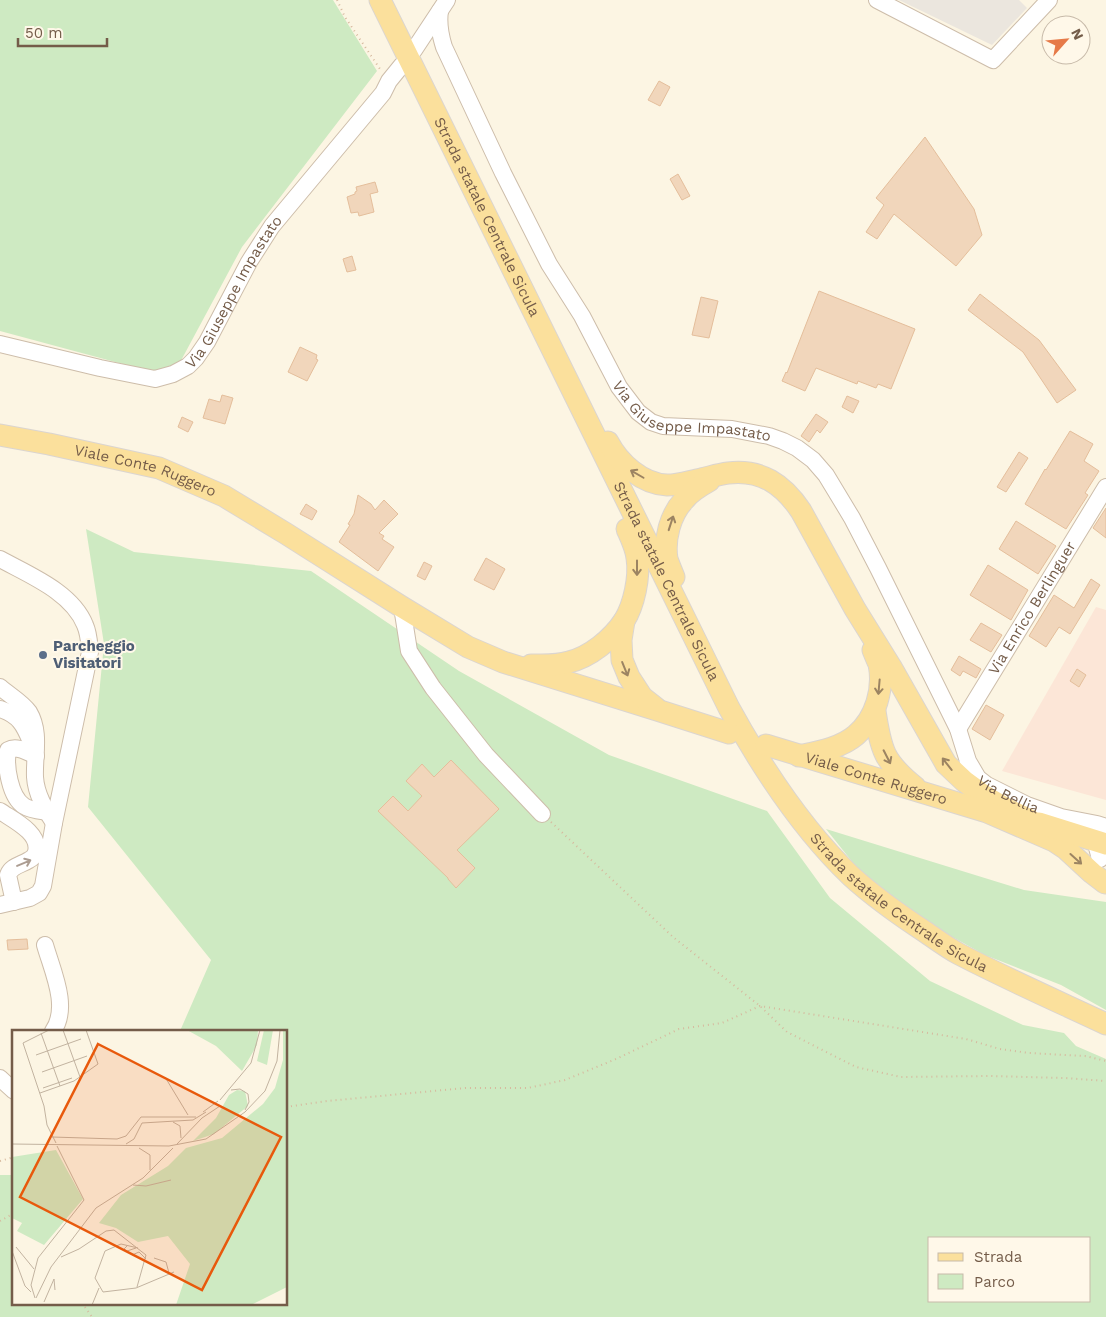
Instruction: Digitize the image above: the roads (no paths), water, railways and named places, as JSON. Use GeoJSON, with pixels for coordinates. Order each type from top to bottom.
{"type":"FeatureCollection","features":[{"type":"Feature","properties":{"kind":"main road","name":"Strada statale Centrale Sicula"},"geometry":{"type":"LineString","coordinates":[[380,0],[729,708],[768,774],[812,833],[833,857],[884,903],[958,953],[1106,1024]]}},
{"type":"Feature","properties":{"kind":"main road"},"geometry":{"type":"LineString","coordinates":[[518,280],[550,323],[611,448],[625,465],[630,470],[652,482],[665,485],[726,473],[742,472],[769,479],[780,487],[792,498],[801,511],[946,764],[983,795],[1030,820]]}},
{"type":"Feature","properties":{"kind":"main road"},"geometry":{"type":"LineString","coordinates":[[504,662],[544,665],[569,662],[585,656],[614,634],[624,621],[631,606],[637,582],[637,558],[631,538],[565,401],[549,345]]}},
{"type":"Feature","properties":{"kind":"main road","name":"Viale Conte Ruggero"},"geometry":{"type":"LineString","coordinates":[[0,435],[159,468],[205,488]]}},
{"type":"Feature","properties":{"kind":"main road","name":"Viale Conte Ruggero"},"geometry":{"type":"LineString","coordinates":[[0,447],[205,488]]}},
{"type":"Feature","properties":{"kind":"main road"},"geometry":{"type":"LineString","coordinates":[[718,475],[684,499],[676,511],[669,527],[666,543],[667,559],[740,709],[812,833]]}},
{"type":"Feature","properties":{"kind":"main road"},"geometry":{"type":"LineString","coordinates":[[205,488],[224,496],[277,528],[468,647],[504,662],[729,733]]}},
{"type":"Feature","properties":{"kind":"main road"},"geometry":{"type":"LineString","coordinates":[[855,608],[878,663],[880,673],[875,711],[878,736],[890,764],[920,791]]}},
{"type":"Feature","properties":{"kind":"main road"},"geometry":{"type":"LineString","coordinates":[[624,621],[620,640],[622,660],[629,677],[642,697],[657,710]]}},
{"type":"Feature","properties":{"kind":"main road"},"geometry":{"type":"LineString","coordinates":[[798,756],[822,751],[856,735],[875,711]]}},
{"type":"Feature","properties":{"kind":"main road","name":"Viale Conte Ruggero"},"geometry":{"type":"LineString","coordinates":[[766,745],[987,812]]}},
{"type":"Feature","properties":{"kind":"main road"},"geometry":{"type":"LineString","coordinates":[[987,812],[1030,820],[1101,841],[1098,865],[1101,878],[1106,883]]}},
{"type":"Feature","properties":{"kind":"main road"},"geometry":{"type":"LineString","coordinates":[[987,812],[1066,849],[1106,883]]}},
{"type":"Feature","properties":{"kind":"main road"},"geometry":{"type":"LineString","coordinates":[[998,973],[1051,988],[1106,1013]]}},
{"type":"Feature","properties":{"kind":"street"},"geometry":{"type":"LineString","coordinates":[[877,0],[993,60],[1049,0]]}},
{"type":"Feature","properties":{"kind":"street","name":"Via Giuseppe Impastato"},"geometry":{"type":"LineString","coordinates":[[414,50],[444,5]]}},
{"type":"Feature","properties":{"kind":"street","name":"Via Giuseppe Impastato"},"geometry":{"type":"LineString","coordinates":[[444,5],[439,20],[444,47],[549,264],[582,316],[619,387],[638,412],[651,422],[663,426],[732,429],[768,436],[797,448],[813,460],[826,475],[852,518],[958,729]]}},
{"type":"Feature","properties":{"kind":"street","name":"Via Giuseppe Impastato"},"geometry":{"type":"LineString","coordinates":[[0,344],[154,379],[173,374],[188,366],[207,342],[249,262],[272,226],[383,93],[389,81],[402,65]]}},
{"type":"Feature","properties":{"kind":"street"},"geometry":{"type":"LineString","coordinates":[[0,440],[37,442]]}},
{"type":"Feature","properties":{"kind":"street","name":"Via Enrico Berlinguer"},"geometry":{"type":"LineString","coordinates":[[958,729],[1106,487]]}},
{"type":"Feature","properties":{"kind":"street"},"geometry":{"type":"LineString","coordinates":[[0,559],[59,592],[68,600],[85,623],[89,635],[90,652],[50,818],[43,886],[39,893],[30,898],[7,903],[8,873],[12,868],[32,860],[37,844],[31,833],[0,811]]}},
{"type":"Feature","properties":{"kind":"street"},"geometry":{"type":"LineString","coordinates":[[402,607],[409,651],[432,688],[486,755],[542,814]]}},
{"type":"Feature","properties":{"kind":"street"},"geometry":{"type":"LineString","coordinates":[[0,687],[29,713],[34,726],[35,777],[38,791],[50,818]]}},
{"type":"Feature","properties":{"kind":"street"},"geometry":{"type":"LineString","coordinates":[[0,709],[17,717],[26,729],[36,753]]}},
{"type":"Feature","properties":{"kind":"street","name":"Via Bellia"},"geometry":{"type":"LineString","coordinates":[[958,729],[968,761],[974,772],[987,785],[1027,805],[1062,817],[1101,841]]}},
{"type":"Feature","properties":{"kind":"street"},"geometry":{"type":"LineString","coordinates":[[36,753],[18,748],[8,750],[6,769],[15,794],[25,808],[50,818]]}},
{"type":"Feature","properties":{"kind":"street"},"geometry":{"type":"LineString","coordinates":[[45,945],[60,996],[61,1010],[54,1030]]}},
{"type":"Feature","properties":{"kind":"street"},"geometry":{"type":"LineString","coordinates":[[0,1078],[12,1089]]}},
{"type":"Feature","properties":{"kind":"place","name":"Parcheggio Visitatori"},"geometry":{"type":"Point","coordinates":[43,655]}}]}
